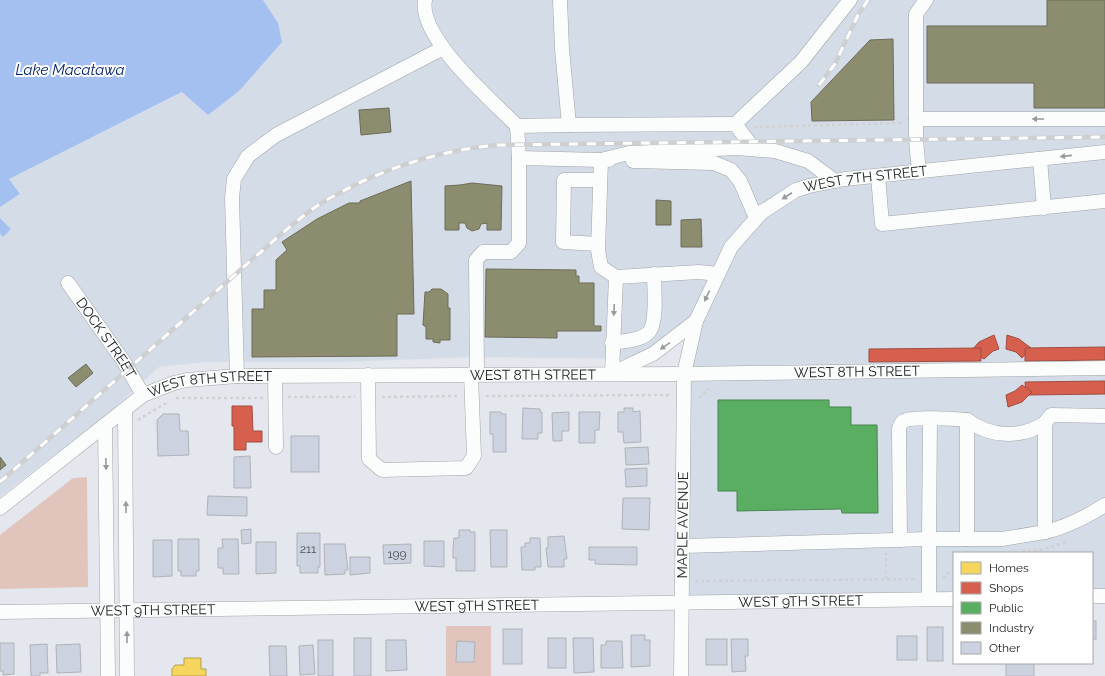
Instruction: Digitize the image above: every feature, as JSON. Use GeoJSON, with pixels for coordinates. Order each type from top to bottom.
{"type":"FeatureCollection","features":[{"type":"Feature","properties":{"kind":"street"},"geometry":{"type":"LineString","coordinates":[[368,375],[370,459],[382,470],[466,468],[474,456],[472,396],[474,374],[476,260],[483,252],[511,252],[520,243],[518,126],[450,59],[431,29],[424,9],[425,0]]}},
{"type":"Feature","properties":{"kind":"street"},"geometry":{"type":"LineString","coordinates":[[560,0],[562,49],[569,125]]}},
{"type":"Feature","properties":{"kind":"street"},"geometry":{"type":"LineString","coordinates":[[518,126],[736,126],[801,62],[850,0]]}},
{"type":"Feature","properties":{"kind":"street"},"geometry":{"type":"LineString","coordinates":[[919,172],[916,121],[916,14],[926,0]]}},
{"type":"Feature","properties":{"kind":"street"},"geometry":{"type":"LineString","coordinates":[[237,376],[232,198],[234,179],[248,156],[276,135],[443,48]]}},
{"type":"Feature","properties":{"kind":"street"},"geometry":{"type":"LineString","coordinates":[[916,121],[1105,119]]}},
{"type":"Feature","properties":{"kind":"street"},"geometry":{"type":"LineString","coordinates":[[736,126],[754,149]]}},
{"type":"Feature","properties":{"kind":"street"},"geometry":{"type":"LineString","coordinates":[[601,160],[629,152],[737,148],[754,149],[775,151],[808,161],[835,181]]}},
{"type":"Feature","properties":{"kind":"street","name":"WEST 7TH STREET"},"geometry":{"type":"LineString","coordinates":[[684,374],[696,321],[731,247],[762,212],[796,190],[835,181],[1105,152]]}},
{"type":"Feature","properties":{"kind":"street"},"geometry":{"type":"LineString","coordinates":[[519,158],[714,163],[731,170],[740,181],[756,218]]}},
{"type":"Feature","properties":{"kind":"street"},"geometry":{"type":"LineString","coordinates":[[1040,159],[1044,208]]}},
{"type":"Feature","properties":{"kind":"street"},"geometry":{"type":"LineString","coordinates":[[601,160],[598,244],[601,267],[616,277],[699,272],[718,274]]}},
{"type":"Feature","properties":{"kind":"street"},"geometry":{"type":"LineString","coordinates":[[878,176],[882,224],[1105,201]]}},
{"type":"Feature","properties":{"kind":"street"},"geometry":{"type":"LineString","coordinates":[[598,244],[563,242],[564,180],[600,180]]}},
{"type":"Feature","properties":{"kind":"street"},"geometry":{"type":"LineString","coordinates":[[612,343],[632,340],[648,334],[654,324],[654,274]]}},
{"type":"Feature","properties":{"kind":"street"},"geometry":{"type":"LineString","coordinates":[[612,373],[612,343],[616,277]]}},
{"type":"Feature","properties":{"kind":"street","name":"DOCK STREET"},"geometry":{"type":"LineString","coordinates":[[68,283],[124,362],[144,395]]}},
{"type":"Feature","properties":{"kind":"street","name":"WEST 7TH STREET"},"geometry":{"type":"LineString","coordinates":[[612,373],[653,354],[696,321]]}},
{"type":"Feature","properties":{"kind":"street","name":"WEST 8TH STREET"},"geometry":{"type":"LineString","coordinates":[[1,507],[144,395],[174,383],[187,380],[237,376],[612,373],[684,374],[1105,368]]}},
{"type":"Feature","properties":{"kind":"street","name":"MAPLE AVENUE"},"geometry":{"type":"LineString","coordinates":[[681,676],[680,620],[683,602],[684,374]]}},
{"type":"Feature","properties":{"kind":"street"},"geometry":{"type":"LineString","coordinates":[[275,376],[276,447]]}},
{"type":"Feature","properties":{"kind":"street"},"geometry":{"type":"LineString","coordinates":[[125,410],[127,676]]}},
{"type":"Feature","properties":{"kind":"street"},"geometry":{"type":"LineString","coordinates":[[893,540],[899,429],[904,421],[909,419],[967,420],[978,427],[994,433],[1005,434],[1029,431],[1044,423],[1051,415],[1105,416]]}},
{"type":"Feature","properties":{"kind":"street"},"geometry":{"type":"LineString","coordinates":[[929,599],[930,419]]}},
{"type":"Feature","properties":{"kind":"street"},"geometry":{"type":"LineString","coordinates":[[967,420],[967,539]]}},
{"type":"Feature","properties":{"kind":"street"},"geometry":{"type":"LineString","coordinates":[[1044,423],[1045,532]]}},
{"type":"Feature","properties":{"kind":"street"},"geometry":{"type":"LineString","coordinates":[[105,425],[108,676]]}},
{"type":"Feature","properties":{"kind":"street"},"geometry":{"type":"LineString","coordinates":[[683,546],[929,539],[1002,539],[1058,529],[1087,517],[1105,505]]}},
{"type":"Feature","properties":{"kind":"street"},"geometry":{"type":"LineString","coordinates":[[1093,596],[1105,596]]}},
{"type":"Feature","properties":{"kind":"street","name":"WEST 9TH STREET"},"geometry":{"type":"LineString","coordinates":[[0,612],[953,599]]}},
{"type":"Feature","properties":{"kind":"path"},"geometry":{"type":"LineString","coordinates":[[736,126],[916,121]]}},
{"type":"Feature","properties":{"kind":"path"},"geometry":{"type":"LineString","coordinates":[[173,398],[699,396],[708,390],[708,373]]}},
{"type":"Feature","properties":{"kind":"path"},"geometry":{"type":"LineString","coordinates":[[699,396],[699,404]]}},
{"type":"Feature","properties":{"kind":"path"},"geometry":{"type":"LineString","coordinates":[[124,430],[167,402]]}},
{"type":"Feature","properties":{"kind":"path"},"geometry":{"type":"LineString","coordinates":[[886,579],[893,540]]}},
{"type":"Feature","properties":{"kind":"path"},"geometry":{"type":"LineString","coordinates":[[698,574],[697,581],[929,579],[944,578],[953,569]]}},
{"type":"Feature","properties":{"kind":"shaded area"},"geometry":{"type":"Polygon","coordinates":[[[263,0],[1105,0],[1105,596],[1093,596],[1093,552],[953,552],[953,599],[683,602],[685,396],[695,322],[646,359],[475,357],[341,362],[205,362],[159,367],[110,412],[0,497],[0,234],[2,237],[11,229],[0,218],[0,207],[20,194],[9,179],[183,92],[278,23],[263,0]]]}},
{"type":"Feature","properties":{"kind":"shaded area"},"geometry":{"type":"Polygon","coordinates":[[[87,477],[88,587],[0,589],[0,535],[73,478],[87,477]]]}},
{"type":"Feature","properties":{"kind":"shaded area"},"geometry":{"type":"Polygon","coordinates":[[[446,626],[491,626],[491,676],[446,676],[446,626]]]}},
{"type":"Feature","properties":{"kind":"water","name":"Lake Macatawa"},"geometry":{"type":"Polygon","coordinates":[[[0,0],[263,0],[278,23],[282,42],[239,91],[208,115],[182,92],[9,179],[20,194],[0,207],[0,0]]]}},
{"type":"Feature","properties":{"kind":"water"},"geometry":{"type":"Polygon","coordinates":[[[0,218],[11,229],[3,237],[0,234],[0,218]]]}},
{"type":"Feature","properties":{"kind":"building: Homes"},"geometry":{"type":"Polygon","coordinates":[[[184,658],[201,658],[201,669],[206,669],[206,676],[172,676],[172,669],[175,665],[184,665],[184,658]]]}},
{"type":"Feature","properties":{"kind":"building: Shops"},"geometry":{"type":"Polygon","coordinates":[[[994,335],[999,349],[993,351],[984,359],[971,351],[979,342],[994,335]]]}},
{"type":"Feature","properties":{"kind":"building: Shops"},"geometry":{"type":"Polygon","coordinates":[[[1007,335],[1019,339],[1031,348],[1022,358],[1016,352],[1006,349],[1007,335]]]}},
{"type":"Feature","properties":{"kind":"building: Shops"},"geometry":{"type":"Polygon","coordinates":[[[1105,347],[1105,360],[1025,361],[1025,348],[1105,347]]]}},
{"type":"Feature","properties":{"kind":"building: Shops"},"geometry":{"type":"Polygon","coordinates":[[[981,348],[981,361],[869,362],[869,349],[981,348]]]}},
{"type":"Feature","properties":{"kind":"building: Shops"},"geometry":{"type":"Polygon","coordinates":[[[1105,381],[1105,394],[1026,395],[1025,382],[1105,381]]]}},
{"type":"Feature","properties":{"kind":"building: Shops"},"geometry":{"type":"Polygon","coordinates":[[[1022,385],[1032,392],[1022,402],[1008,407],[1006,395],[1015,391],[1022,385]]]}},
{"type":"Feature","properties":{"kind":"building: Shops"},"geometry":{"type":"Polygon","coordinates":[[[232,406],[252,406],[253,431],[262,431],[262,442],[246,442],[246,450],[234,450],[232,406]]]}},
{"type":"Feature","properties":{"kind":"building: Public"},"geometry":{"type":"Polygon","coordinates":[[[718,400],[829,400],[829,407],[851,407],[851,425],[877,425],[878,513],[842,513],[841,509],[737,511],[737,491],[718,491],[718,400]]]}},
{"type":"Feature","properties":{"kind":"building: Industry"},"geometry":{"type":"Polygon","coordinates":[[[1047,0],[1105,0],[1105,108],[1034,108],[1034,83],[927,83],[927,26],[1047,26],[1047,0]]]}},
{"type":"Feature","properties":{"kind":"building: Industry"},"geometry":{"type":"Polygon","coordinates":[[[893,39],[894,120],[812,121],[811,102],[870,40],[893,39]]]}},
{"type":"Feature","properties":{"kind":"building: Industry"},"geometry":{"type":"Polygon","coordinates":[[[389,108],[391,132],[361,135],[359,110],[389,108]]]}},
{"type":"Feature","properties":{"kind":"building: Industry"},"geometry":{"type":"Polygon","coordinates":[[[411,181],[414,314],[397,314],[397,356],[252,357],[252,309],[264,309],[264,290],[276,290],[276,260],[287,250],[282,242],[317,219],[349,203],[360,203],[360,201],[411,181]]]}},
{"type":"Feature","properties":{"kind":"building: Industry"},"geometry":{"type":"Polygon","coordinates":[[[472,183],[502,186],[501,230],[487,230],[487,223],[481,224],[479,229],[472,231],[467,228],[465,223],[459,223],[459,230],[445,230],[445,186],[472,183]]]}},
{"type":"Feature","properties":{"kind":"building: Industry"},"geometry":{"type":"Polygon","coordinates":[[[656,200],[671,201],[671,225],[656,225],[656,200]]]}},
{"type":"Feature","properties":{"kind":"building: Industry"},"geometry":{"type":"Polygon","coordinates":[[[701,219],[702,247],[681,247],[681,220],[701,219]]]}},
{"type":"Feature","properties":{"kind":"building: Industry"},"geometry":{"type":"Polygon","coordinates":[[[486,269],[576,270],[576,276],[579,276],[579,283],[594,283],[594,326],[601,326],[601,331],[557,331],[557,338],[485,337],[486,269]]]}},
{"type":"Feature","properties":{"kind":"building: Industry"},"geometry":{"type":"Polygon","coordinates":[[[432,289],[441,289],[448,294],[448,308],[450,308],[450,340],[440,340],[440,343],[433,342],[433,339],[426,339],[426,327],[423,325],[425,292],[429,292],[432,289]]]}},
{"type":"Feature","properties":{"kind":"building: Industry"},"geometry":{"type":"Polygon","coordinates":[[[86,364],[93,373],[76,387],[68,378],[86,364]]]}},
{"type":"Feature","properties":{"kind":"building: Industry"},"geometry":{"type":"Polygon","coordinates":[[[0,457],[6,465],[0,470],[0,457]]]}},
{"type":"Feature","properties":{"kind":"building: Other"},"geometry":{"type":"Polygon","coordinates":[[[523,408],[540,409],[540,412],[542,412],[542,433],[538,433],[538,439],[522,439],[523,408]]]}},
{"type":"Feature","properties":{"kind":"building: Other"},"geometry":{"type":"Polygon","coordinates":[[[624,408],[633,408],[633,412],[640,411],[641,442],[624,443],[623,432],[618,432],[618,412],[624,412],[624,408]]]}},
{"type":"Feature","properties":{"kind":"building: Other"},"geometry":{"type":"Polygon","coordinates":[[[490,412],[501,412],[501,414],[506,414],[506,452],[493,452],[493,434],[490,434],[490,412]]]}},
{"type":"Feature","properties":{"kind":"building: Other"},"geometry":{"type":"Polygon","coordinates":[[[569,412],[569,431],[562,431],[562,441],[553,441],[552,413],[569,412]]]}},
{"type":"Feature","properties":{"kind":"building: Other"},"geometry":{"type":"Polygon","coordinates":[[[579,412],[600,412],[599,430],[595,430],[595,443],[579,443],[579,412]]]}},
{"type":"Feature","properties":{"kind":"building: Other"},"geometry":{"type":"Polygon","coordinates":[[[163,414],[179,414],[180,431],[188,431],[189,455],[158,456],[157,420],[163,414]]]}},
{"type":"Feature","properties":{"kind":"building: Other"},"geometry":{"type":"Polygon","coordinates":[[[291,436],[319,436],[319,472],[291,472],[291,436]]]}},
{"type":"Feature","properties":{"kind":"building: Other"},"geometry":{"type":"Polygon","coordinates":[[[648,447],[649,464],[626,465],[625,448],[648,447]]]}},
{"type":"Feature","properties":{"kind":"building: Other"},"geometry":{"type":"Polygon","coordinates":[[[250,456],[251,488],[234,488],[234,457],[250,456]]]}},
{"type":"Feature","properties":{"kind":"building: Other"},"geometry":{"type":"Polygon","coordinates":[[[647,468],[647,486],[626,487],[625,469],[647,468]]]}},
{"type":"Feature","properties":{"kind":"building: Other"},"geometry":{"type":"Polygon","coordinates":[[[208,496],[247,497],[247,516],[207,515],[208,496]]]}},
{"type":"Feature","properties":{"kind":"building: Other"},"geometry":{"type":"Polygon","coordinates":[[[623,498],[650,498],[649,530],[622,529],[623,498]]]}},
{"type":"Feature","properties":{"kind":"building: Other"},"geometry":{"type":"Polygon","coordinates":[[[251,529],[251,543],[242,544],[241,530],[251,529]]]}},
{"type":"Feature","properties":{"kind":"building: Other"},"geometry":{"type":"Polygon","coordinates":[[[459,530],[470,530],[470,532],[475,532],[475,571],[456,571],[456,558],[453,558],[453,548],[454,538],[459,538],[459,530]]]}},
{"type":"Feature","properties":{"kind":"building: Other"},"geometry":{"type":"Polygon","coordinates":[[[490,530],[507,530],[507,567],[491,567],[490,530]]]}},
{"type":"Feature","properties":{"kind":"building: Other"},"geometry":{"type":"Polygon","coordinates":[[[297,533],[320,533],[320,567],[318,567],[318,573],[300,573],[300,566],[297,566],[297,533]]]}},
{"type":"Feature","properties":{"kind":"building: Other"},"geometry":{"type":"Polygon","coordinates":[[[564,536],[567,559],[564,559],[564,567],[548,567],[546,548],[548,548],[548,537],[564,536]]]}},
{"type":"Feature","properties":{"kind":"building: Other"},"geometry":{"type":"Polygon","coordinates":[[[530,538],[540,538],[541,567],[535,567],[535,570],[522,570],[521,547],[525,547],[525,543],[530,543],[530,538]]]}},
{"type":"Feature","properties":{"kind":"building: Other"},"geometry":{"type":"Polygon","coordinates":[[[178,539],[199,539],[199,571],[196,571],[196,576],[181,576],[181,571],[178,571],[178,539]]]}},
{"type":"Feature","properties":{"kind":"building: Other"},"geometry":{"type":"Polygon","coordinates":[[[222,539],[238,539],[239,574],[223,574],[223,568],[218,568],[218,548],[223,548],[222,539]]]}},
{"type":"Feature","properties":{"kind":"building: Other"},"geometry":{"type":"Polygon","coordinates":[[[153,540],[172,540],[172,576],[153,577],[153,540]]]}},
{"type":"Feature","properties":{"kind":"building: Other"},"geometry":{"type":"Polygon","coordinates":[[[424,541],[444,541],[444,567],[424,566],[424,541]]]}},
{"type":"Feature","properties":{"kind":"building: Other"},"geometry":{"type":"Polygon","coordinates":[[[256,542],[276,542],[276,573],[256,574],[256,542]]]}},
{"type":"Feature","properties":{"kind":"building: Other"},"geometry":{"type":"Polygon","coordinates":[[[324,544],[345,544],[348,570],[345,570],[345,574],[325,575],[324,544]]]}},
{"type":"Feature","properties":{"kind":"building: Other"},"geometry":{"type":"Polygon","coordinates":[[[411,544],[411,563],[384,564],[383,545],[411,544]]]}},
{"type":"Feature","properties":{"kind":"building: Other"},"geometry":{"type":"Polygon","coordinates":[[[589,547],[637,547],[637,565],[595,564],[595,560],[589,560],[589,547]]]}},
{"type":"Feature","properties":{"kind":"building: Other"},"geometry":{"type":"Polygon","coordinates":[[[350,557],[370,557],[370,573],[350,575],[350,557]]]}},
{"type":"Feature","properties":{"kind":"building: Other"},"geometry":{"type":"Polygon","coordinates":[[[1093,621],[1096,621],[1096,639],[1093,639],[1093,621]]]}},
{"type":"Feature","properties":{"kind":"building: Other"},"geometry":{"type":"Polygon","coordinates":[[[927,627],[943,627],[943,661],[927,661],[927,627]]]}},
{"type":"Feature","properties":{"kind":"building: Other"},"geometry":{"type":"Polygon","coordinates":[[[503,629],[522,629],[522,664],[503,664],[503,629]]]}},
{"type":"Feature","properties":{"kind":"building: Other"},"geometry":{"type":"Polygon","coordinates":[[[631,635],[645,635],[645,640],[650,640],[650,666],[631,667],[631,635]]]}},
{"type":"Feature","properties":{"kind":"building: Other"},"geometry":{"type":"Polygon","coordinates":[[[897,636],[917,636],[917,660],[897,660],[897,636]]]}},
{"type":"Feature","properties":{"kind":"building: Other"},"geometry":{"type":"Polygon","coordinates":[[[354,638],[371,638],[371,676],[354,676],[354,638]]]}},
{"type":"Feature","properties":{"kind":"building: Other"},"geometry":{"type":"Polygon","coordinates":[[[548,638],[566,638],[566,668],[548,668],[548,638]]]}},
{"type":"Feature","properties":{"kind":"building: Other"},"geometry":{"type":"Polygon","coordinates":[[[573,638],[593,638],[594,672],[574,673],[573,638]]]}},
{"type":"Feature","properties":{"kind":"building: Other"},"geometry":{"type":"Polygon","coordinates":[[[706,639],[727,639],[727,665],[706,665],[706,639]]]}},
{"type":"Feature","properties":{"kind":"building: Other"},"geometry":{"type":"Polygon","coordinates":[[[731,639],[748,639],[748,656],[745,656],[746,671],[732,672],[731,639]]]}},
{"type":"Feature","properties":{"kind":"building: Other"},"geometry":{"type":"Polygon","coordinates":[[[318,640],[333,640],[333,676],[318,676],[318,640]]]}},
{"type":"Feature","properties":{"kind":"building: Other"},"geometry":{"type":"Polygon","coordinates":[[[386,640],[406,640],[407,670],[386,671],[386,640]]]}},
{"type":"Feature","properties":{"kind":"building: Other"},"geometry":{"type":"Polygon","coordinates":[[[457,641],[475,642],[474,662],[456,662],[457,641]]]}},
{"type":"Feature","properties":{"kind":"building: Other"},"geometry":{"type":"Polygon","coordinates":[[[606,641],[622,641],[623,668],[601,668],[601,645],[606,645],[606,641]]]}},
{"type":"Feature","properties":{"kind":"building: Other"},"geometry":{"type":"Polygon","coordinates":[[[0,643],[14,643],[14,674],[3,675],[3,671],[0,671],[0,643]]]}},
{"type":"Feature","properties":{"kind":"building: Other"},"geometry":{"type":"Polygon","coordinates":[[[47,644],[48,673],[40,673],[40,676],[31,676],[30,645],[47,644]]]}},
{"type":"Feature","properties":{"kind":"building: Other"},"geometry":{"type":"Polygon","coordinates":[[[80,644],[81,672],[57,673],[56,645],[80,644]]]}},
{"type":"Feature","properties":{"kind":"building: Other"},"geometry":{"type":"Polygon","coordinates":[[[313,645],[315,674],[300,675],[299,646],[313,645]]]}},
{"type":"Feature","properties":{"kind":"building: Other"},"geometry":{"type":"Polygon","coordinates":[[[269,646],[286,646],[287,676],[270,676],[269,646]]]}},
{"type":"Feature","properties":{"kind":"building: Other"},"geometry":{"type":"Polygon","coordinates":[[[1006,664],[1034,664],[1034,676],[1006,676],[1006,664]]]}},
{"type":"Feature","properties":{"kind":"railway"},"geometry":{"type":"LineString","coordinates":[[819,85],[835,64],[858,15],[868,0]]}},
{"type":"Feature","properties":{"kind":"railway"},"geometry":{"type":"LineString","coordinates":[[0,482],[280,235],[306,214],[320,204],[353,186],[413,162],[455,151],[498,145],[1105,137]]}}]}
